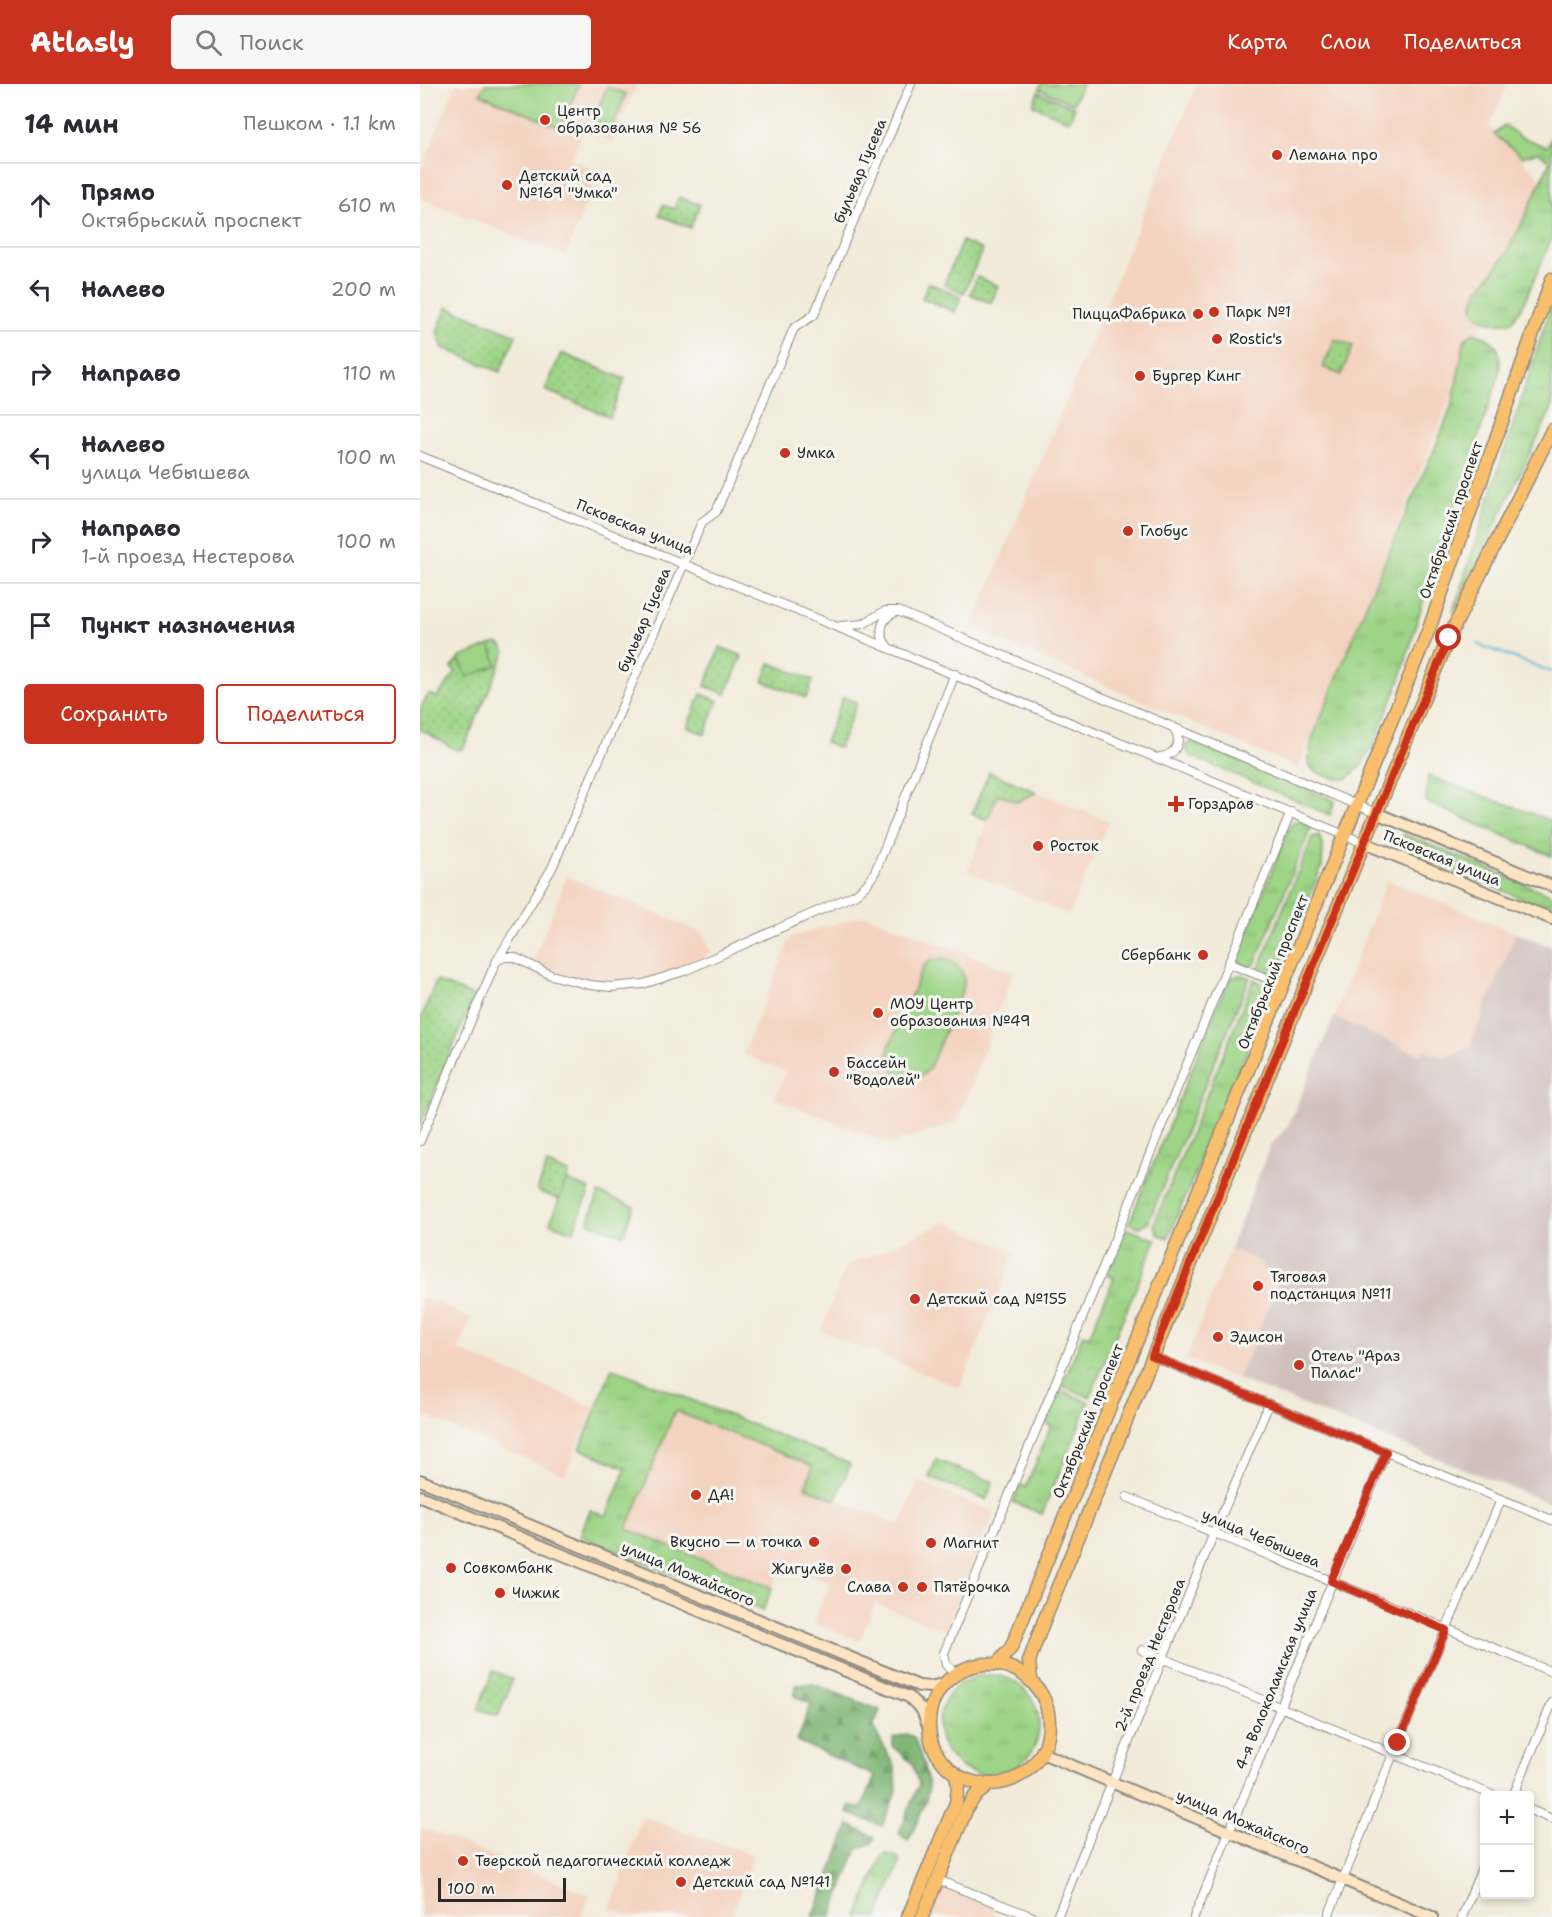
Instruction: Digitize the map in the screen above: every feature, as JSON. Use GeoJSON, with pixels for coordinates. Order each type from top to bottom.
{"type":"FeatureCollection","features":[{"type":"Feature","properties":{"kind":"main road","name":"Октябрьский проспект"},"geometry":{"type":"LineString","coordinates":[[997,1664],[1008,1652],[1015,1637],[1429,629],[1552,279]]}},
{"type":"Feature","properties":{"kind":"main road"},"geometry":{"type":"LineString","coordinates":[[1031,1679],[1029,1660],[1039,1634],[1376,813],[1449,638],[1552,430]]}},
{"type":"Feature","properties":{"kind":"main road","name":"Псковская улица"},"geometry":{"type":"LineString","coordinates":[[1376,813],[1552,886]]}},
{"type":"Feature","properties":{"kind":"main road","name":"Псковская улица"},"geometry":{"type":"LineString","coordinates":[[1364,843],[1552,920]]}},
{"type":"Feature","properties":{"kind":"main road","name":"улица Можайского"},"geometry":{"type":"LineString","coordinates":[[420,1480],[919,1686],[930,1687],[945,1683]]}},
{"type":"Feature","properties":{"kind":"main road","name":"улица Можайского"},"geometry":{"type":"LineString","coordinates":[[420,1496],[909,1697],[922,1710],[929,1728]]}},
{"type":"Feature","properties":{"kind":"main road"},"geometry":{"type":"LineString","coordinates":[[997,1664],[1015,1669],[1031,1679],[1042,1694],[1048,1711],[1049,1729],[1042,1753],[1029,1769],[1017,1778],[989,1785],[974,1782],[956,1774],[943,1762],[936,1751],[929,1728],[933,1704],[945,1683],[959,1672],[977,1665],[997,1664]]}},
{"type":"Feature","properties":{"kind":"main road","name":"улица Можайского"},"geometry":{"type":"LineString","coordinates":[[1042,1753],[1432,1917]]}},
{"type":"Feature","properties":{"kind":"main road"},"geometry":{"type":"LineString","coordinates":[[908,1917],[956,1803],[958,1790],[956,1774]]}},
{"type":"Feature","properties":{"kind":"main road"},"geometry":{"type":"LineString","coordinates":[[922,1917],[969,1805],[978,1793],[989,1785]]}},
{"type":"Feature","properties":{"kind":"street","name":"бульвар Гусева"},"geometry":{"type":"LineString","coordinates":[[420,1141],[495,964],[552,868],[702,522],[716,512],[794,328],[814,315],[911,84]]}},
{"type":"Feature","properties":{"kind":"street","name":"Псковская улица"},"geometry":{"type":"LineString","coordinates":[[420,456],[1364,843]]}},
{"type":"Feature","properties":{"kind":"street"},"geometry":{"type":"LineString","coordinates":[[838,626],[863,624],[885,611],[898,611]]}},
{"type":"Feature","properties":{"kind":"street","name":"Псковская улица"},"geometry":{"type":"LineString","coordinates":[[898,611],[1376,813]]}},
{"type":"Feature","properties":{"kind":"street"},"geometry":{"type":"LineString","coordinates":[[888,647],[882,638],[881,627],[888,616],[898,611]]}},
{"type":"Feature","properties":{"kind":"street"},"geometry":{"type":"LineString","coordinates":[[495,964],[502,958],[511,956],[551,975],[578,983],[611,987],[643,984],[684,971],[858,892],[875,872],[955,674]]}},
{"type":"Feature","properties":{"kind":"street"},"geometry":{"type":"LineString","coordinates":[[1156,757],[1168,756],[1176,748],[1178,735],[1172,726]]}},
{"type":"Feature","properties":{"kind":"street"},"geometry":{"type":"LineString","coordinates":[[1187,769],[1179,762],[1178,749],[1183,741],[1195,736]]}},
{"type":"Feature","properties":{"kind":"street"},"geometry":{"type":"LineString","coordinates":[[959,1672],[949,1669],[944,1660],[944,1653],[952,1632],[1291,812]]}},
{"type":"Feature","properties":{"kind":"street"},"geometry":{"type":"LineString","coordinates":[[1228,963],[1284,986]]}},
{"type":"Feature","properties":{"kind":"street"},"geometry":{"type":"LineString","coordinates":[[1152,1356],[1552,1520]]}},
{"type":"Feature","properties":{"kind":"street","name":"2-й проезд Нестерова"},"geometry":{"type":"LineString","coordinates":[[1057,1917],[1269,1404]]}},
{"type":"Feature","properties":{"kind":"street","name":"4-я Волоколамская улица"},"geometry":{"type":"LineString","coordinates":[[1194,1917],[1386,1452]]}},
{"type":"Feature","properties":{"kind":"street","name":"улица Чебышева"},"geometry":{"type":"LineString","coordinates":[[1127,1497],[1552,1672]]}},
{"type":"Feature","properties":{"kind":"street"},"geometry":{"type":"LineString","coordinates":[[1328,1917],[1501,1500]]}},
{"type":"Feature","properties":{"kind":"street"},"geometry":{"type":"LineString","coordinates":[[1142,1650],[1483,1791]]}},
{"type":"Feature","properties":{"kind":"street"},"geometry":{"type":"LineString","coordinates":[[1515,1791],[1552,1702]]}},
{"type":"Feature","properties":{"kind":"street"},"geometry":{"type":"LineString","coordinates":[[1534,1812],[1552,1819]]}},
{"type":"Feature","properties":{"kind":"street"},"geometry":{"type":"LineString","coordinates":[[1462,1917],[1480,1875]]}},
{"type":"Feature","properties":{"kind":"street"},"geometry":{"type":"LineString","coordinates":[[938,1880],[1033,1917]]}},
{"type":"Feature","properties":{"kind":"shaded area","name":"Детский сад №169 \"Умка\""},"geometry":{"type":"Polygon","coordinates":[[[456,84],[637,84],[612,142],[584,130],[571,160],[599,172],[565,256],[420,198],[420,172],[456,84]]]}},
{"type":"Feature","properties":{"kind":"shaded area"},"geometry":{"type":"Polygon","coordinates":[[[1197,84],[1508,84],[1489,127],[1537,174],[1540,182],[1298,768],[972,628],[1197,84]]]}},
{"type":"Feature","properties":{"kind":"shaded area","name":"Росток"},"geometry":{"type":"Polygon","coordinates":[[[1037,792],[1109,821],[1069,915],[968,871],[998,794],[1017,802],[1037,792]]]}},
{"type":"Feature","properties":{"kind":"shaded area"},"geometry":{"type":"Polygon","coordinates":[[[567,876],[703,933],[712,953],[664,974],[633,981],[608,983],[569,977],[533,962],[567,876]]]}},
{"type":"Feature","properties":{"kind":"shaded area"},"geometry":{"type":"Polygon","coordinates":[[[1387,880],[1516,933],[1469,1047],[1444,1058],[1424,1050],[1420,1055],[1334,1017],[1387,880]]]}},
{"type":"Feature","properties":{"kind":"shaded area","name":"МОУ Центр образования №49"},"geometry":{"type":"Polygon","coordinates":[[[865,915],[1013,972],[957,1122],[891,1144],[775,1099],[785,1072],[743,1054],[791,937],[865,915]]]}},
{"type":"Feature","properties":{"kind":"shaded area"},"geometry":{"type":"Polygon","coordinates":[[[1516,933],[1552,947],[1552,1504],[1238,1379],[1277,1287],[1276,1278],[1256,1259],[1230,1249],[1270,1146],[1288,1126],[1334,1017],[1420,1055],[1424,1050],[1444,1058],[1469,1047],[1516,933]]]}},
{"type":"Feature","properties":{"kind":"shaded area","name":"Детский сад №155"},"geometry":{"type":"Polygon","coordinates":[[[946,1222],[1015,1252],[960,1388],[821,1331],[846,1266],[946,1222]]]}},
{"type":"Feature","properties":{"kind":"shaded area"},"geometry":{"type":"Polygon","coordinates":[[[1230,1249],[1256,1259],[1276,1279],[1277,1287],[1238,1379],[1186,1360],[1230,1249]]]}},
{"type":"Feature","properties":{"kind":"shaded area"},"geometry":{"type":"Polygon","coordinates":[[[420,1296],[471,1318],[458,1350],[594,1407],[565,1475],[420,1414],[420,1296]]]}},
{"type":"Feature","properties":{"kind":"shaded area"},"geometry":{"type":"Polygon","coordinates":[[[675,1410],[814,1466],[805,1487],[900,1525],[918,1481],[994,1512],[946,1631],[875,1603],[859,1641],[813,1623],[829,1583],[782,1565],[772,1588],[627,1529],[675,1410]]]}},
{"type":"Feature","properties":{"kind":"shaded area","name":"Детский сад №141"},"geometry":{"type":"Polygon","coordinates":[[[642,1816],[753,1855],[731,1917],[634,1917],[610,1909],[642,1816]]]}},
{"type":"Feature","properties":{"kind":"shaded area","name":"Тверской педагогический колледж"},"geometry":{"type":"Polygon","coordinates":[[[420,1827],[590,1895],[581,1917],[420,1917],[420,1827]]]}},
{"type":"Feature","properties":{"kind":"shaded area"},"geometry":{"type":"Polygon","coordinates":[[[940,1888],[997,1908],[993,1917],[928,1917],[940,1888]]]}},
{"type":"Feature","properties":{"kind":"green space"},"geometry":{"type":"Polygon","coordinates":[[[485,84],[579,84],[561,128],[480,94],[485,84]]]}},
{"type":"Feature","properties":{"kind":"green space"},"geometry":{"type":"Polygon","coordinates":[[[1041,84],[1082,84],[1073,104],[1039,89],[1041,84]]]}},
{"type":"Feature","properties":{"kind":"green space"},"geometry":{"type":"Polygon","coordinates":[[[607,87],[626,94],[612,128],[593,121],[607,87]]]}},
{"type":"Feature","properties":{"kind":"green space"},"geometry":{"type":"Polygon","coordinates":[[[1038,92],[1075,108],[1069,121],[1033,105],[1038,92]]]}},
{"type":"Feature","properties":{"kind":"green space"},"geometry":{"type":"Polygon","coordinates":[[[1505,125],[1519,136],[1547,147],[1552,136],[1552,238],[1524,303],[1512,322],[1501,323],[1488,321],[1478,316],[1473,301],[1478,290],[1497,267],[1512,242],[1550,162],[1538,152],[1522,157],[1494,134],[1505,125]]]}},
{"type":"Feature","properties":{"kind":"green space"},"geometry":{"type":"Polygon","coordinates":[[[679,197],[700,205],[690,228],[659,215],[663,205],[674,209],[679,197]]]}},
{"type":"Feature","properties":{"kind":"green space"},"geometry":{"type":"Polygon","coordinates":[[[962,241],[982,250],[964,293],[944,284],[962,241]]]}},
{"type":"Feature","properties":{"kind":"green space"},"geometry":{"type":"Polygon","coordinates":[[[977,277],[998,286],[991,303],[970,294],[977,277]]]}},
{"type":"Feature","properties":{"kind":"green space"},"geometry":{"type":"Polygon","coordinates":[[[929,283],[961,297],[955,312],[922,298],[929,283]]]}},
{"type":"Feature","properties":{"kind":"green space"},"geometry":{"type":"Polygon","coordinates":[[[447,307],[516,335],[500,372],[443,348],[437,332],[447,307]]]}},
{"type":"Feature","properties":{"kind":"green space"},"geometry":{"type":"Polygon","coordinates":[[[1550,309],[1552,311],[1552,408],[1453,612],[1550,309]]]}},
{"type":"Feature","properties":{"kind":"green space"},"geometry":{"type":"Polygon","coordinates":[[[1474,333],[1490,340],[1498,350],[1500,363],[1498,379],[1430,578],[1400,680],[1374,744],[1362,765],[1347,779],[1337,779],[1321,774],[1313,770],[1308,763],[1312,739],[1369,598],[1442,431],[1453,402],[1464,342],[1474,333]]]}},
{"type":"Feature","properties":{"kind":"green space"},"geometry":{"type":"Polygon","coordinates":[[[1335,339],[1353,346],[1341,375],[1323,367],[1335,339]]]}},
{"type":"Feature","properties":{"kind":"green space"},"geometry":{"type":"Polygon","coordinates":[[[561,353],[625,379],[610,417],[545,390],[561,353]]]}},
{"type":"Feature","properties":{"kind":"green space"},"geometry":{"type":"Polygon","coordinates":[[[497,643],[502,646],[505,653],[463,749],[456,750],[420,729],[420,708],[429,694],[437,697],[456,672],[451,668],[459,658],[467,677],[497,665],[490,645],[497,643]]]}},
{"type":"Feature","properties":{"kind":"green space"},"geometry":{"type":"Polygon","coordinates":[[[490,645],[497,665],[467,677],[459,658],[490,645]]]}},
{"type":"Feature","properties":{"kind":"green space"},"geometry":{"type":"Polygon","coordinates":[[[720,647],[742,656],[726,694],[705,686],[720,647]]]}},
{"type":"Feature","properties":{"kind":"green space"},"geometry":{"type":"Polygon","coordinates":[[[770,663],[813,680],[806,698],[763,681],[770,663]]]}},
{"type":"Feature","properties":{"kind":"green space"},"geometry":{"type":"Polygon","coordinates":[[[701,694],[718,701],[705,734],[687,727],[701,694]]]}},
{"type":"Feature","properties":{"kind":"green space"},"geometry":{"type":"Polygon","coordinates":[[[843,697],[857,703],[839,748],[825,742],[843,697]]]}},
{"type":"Feature","properties":{"kind":"green space"},"geometry":{"type":"Polygon","coordinates":[[[1192,741],[1335,801],[1330,815],[1190,756],[1186,745],[1192,741]]]}},
{"type":"Feature","properties":{"kind":"green space"},"geometry":{"type":"Polygon","coordinates":[[[989,772],[1037,792],[1017,802],[998,794],[987,820],[972,814],[989,772]]]}},
{"type":"Feature","properties":{"kind":"green space"},"geometry":{"type":"Polygon","coordinates":[[[1428,776],[1552,821],[1552,856],[1426,802],[1428,776]]]}},
{"type":"Feature","properties":{"kind":"green space"},"geometry":{"type":"Polygon","coordinates":[[[1301,820],[1312,825],[1255,964],[1250,967],[1240,962],[1237,957],[1290,826],[1293,822],[1301,820]]]}},
{"type":"Feature","properties":{"kind":"green space"},"geometry":{"type":"Polygon","coordinates":[[[1404,834],[1552,895],[1552,911],[1398,847],[1404,834]]]}},
{"type":"Feature","properties":{"kind":"green space"},"geometry":{"type":"Polygon","coordinates":[[[1319,835],[1323,848],[1322,866],[1288,950],[1279,967],[1273,971],[1258,971],[1312,837],[1319,835]]]}},
{"type":"Feature","properties":{"kind":"green space"},"geometry":{"type":"Polygon","coordinates":[[[942,958],[953,962],[960,969],[964,978],[963,989],[929,1069],[921,1076],[905,1078],[896,1073],[891,1066],[888,1057],[889,1047],[923,967],[931,960],[942,958]]]}},
{"type":"Feature","properties":{"kind":"green space"},"geometry":{"type":"Polygon","coordinates":[[[1239,975],[1250,977],[1148,1223],[1139,1227],[1129,1223],[1226,985],[1231,978],[1239,975]]]}},
{"type":"Feature","properties":{"kind":"green space"},"geometry":{"type":"Polygon","coordinates":[[[1254,979],[1265,988],[1268,1001],[1168,1238],[1159,1235],[1154,1224],[1254,979]]]}},
{"type":"Feature","properties":{"kind":"green space"},"geometry":{"type":"Polygon","coordinates":[[[436,981],[474,996],[420,1126],[420,1021],[436,981]]]}},
{"type":"Feature","properties":{"kind":"green space"},"geometry":{"type":"Polygon","coordinates":[[[547,1164],[569,1173],[559,1199],[537,1191],[547,1164]]]}},
{"type":"Feature","properties":{"kind":"green space"},"geometry":{"type":"Polygon","coordinates":[[[566,1180],[590,1189],[573,1232],[550,1223],[566,1180]]]}},
{"type":"Feature","properties":{"kind":"green space"},"geometry":{"type":"Polygon","coordinates":[[[599,1193],[634,1206],[623,1235],[588,1222],[599,1193]]]}},
{"type":"Feature","properties":{"kind":"green space"},"geometry":{"type":"Polygon","coordinates":[[[1126,1228],[1156,1240],[1090,1397],[1062,1386],[1083,1334],[1089,1336],[1114,1278],[1107,1275],[1126,1228]]]}},
{"type":"Feature","properties":{"kind":"green space"},"geometry":{"type":"Polygon","coordinates":[[[612,1368],[850,1464],[836,1500],[805,1487],[813,1466],[675,1411],[627,1529],[772,1588],[763,1610],[580,1536],[590,1510],[606,1516],[626,1468],[580,1449],[612,1368]]]}},
{"type":"Feature","properties":{"kind":"green space"},"geometry":{"type":"Polygon","coordinates":[[[1060,1390],[1089,1402],[1042,1514],[1013,1502],[1020,1485],[1026,1487],[1051,1426],[1046,1424],[1060,1390]]]}},
{"type":"Feature","properties":{"kind":"green space"},"geometry":{"type":"Polygon","coordinates":[[[936,1460],[993,1482],[986,1500],[929,1477],[936,1460]]]}},
{"type":"Feature","properties":{"kind":"green space"},"geometry":{"type":"Polygon","coordinates":[[[493,1671],[513,1679],[498,1716],[478,1709],[493,1671]]]}},
{"type":"Feature","properties":{"kind":"green space"},"geometry":{"type":"Polygon","coordinates":[[[989,1675],[1008,1678],[1025,1689],[1036,1706],[1039,1725],[1036,1744],[1025,1761],[1008,1772],[989,1775],[970,1772],[953,1761],[942,1744],[939,1725],[942,1706],[953,1689],[970,1678],[989,1675]]]}},
{"type":"Feature","properties":{"kind":"green space"},"geometry":{"type":"Polygon","coordinates":[[[813,1684],[880,1710],[873,1727],[895,1767],[897,1790],[882,1826],[848,1813],[850,1805],[861,1809],[875,1776],[797,1741],[811,1704],[795,1696],[796,1685],[813,1684]]]}},
{"type":"Feature","properties":{"kind":"green space"},"geometry":{"type":"Polygon","coordinates":[[[906,1734],[914,1737],[928,1786],[927,1798],[908,1841],[899,1833],[919,1784],[912,1763],[893,1747],[893,1738],[906,1734]]]}},
{"type":"Feature","properties":{"kind":"green space"},"geometry":{"type":"Polygon","coordinates":[[[849,1825],[875,1837],[872,1843],[857,1849],[831,1917],[813,1917],[849,1825]]]}},
{"type":"Feature","properties":{"kind":"green space"},"geometry":{"type":"Polygon","coordinates":[[[886,1854],[897,1857],[900,1862],[878,1917],[857,1917],[882,1857],[886,1854]]]}},
{"type":"Feature","properties":{"kind":"waterway"},"geometry":{"type":"LineString","coordinates":[[1477,644],[1552,672]]}},
{"type":"Feature","properties":{"kind":"place","name":"Центр образования № 56"},"geometry":{"type":"Point","coordinates":[545,120]}},
{"type":"Feature","properties":{"kind":"place","name":"Лемана про"},"geometry":{"type":"Point","coordinates":[1277,155]}},
{"type":"Feature","properties":{"kind":"place","name":"Детский сад №169 \"Умка\""},"geometry":{"type":"Point","coordinates":[507,185]}},
{"type":"Feature","properties":{"kind":"place","name":"Парк №1"},"geometry":{"type":"Point","coordinates":[1214,312]}},
{"type":"Feature","properties":{"kind":"place","name":"ПиццаФабрика"},"geometry":{"type":"Point","coordinates":[1198,314]}},
{"type":"Feature","properties":{"kind":"place","name":"Rostic's"},"geometry":{"type":"Point","coordinates":[1217,339]}},
{"type":"Feature","properties":{"kind":"place","name":"Бургер Кинг"},"geometry":{"type":"Point","coordinates":[1140,376]}},
{"type":"Feature","properties":{"kind":"place","name":"Умка"},"geometry":{"type":"Point","coordinates":[785,453]}},
{"type":"Feature","properties":{"kind":"place","name":"Глобус"},"geometry":{"type":"Point","coordinates":[1128,531]}},
{"type":"Feature","properties":{"kind":"place","name":"Горздрав"},"geometry":{"type":"Point","coordinates":[1176,804]}},
{"type":"Feature","properties":{"kind":"place","name":"Росток"},"geometry":{"type":"Point","coordinates":[1038,846]}},
{"type":"Feature","properties":{"kind":"place","name":"Сбербанк"},"geometry":{"type":"Point","coordinates":[1203,955]}},
{"type":"Feature","properties":{"kind":"place","name":"МОУ Центр образования №49"},"geometry":{"type":"Point","coordinates":[878,1013]}},
{"type":"Feature","properties":{"kind":"place","name":"Бассейн \"Водолей\""},"geometry":{"type":"Point","coordinates":[834,1072]}},
{"type":"Feature","properties":{"kind":"place","name":"Тяговая подстанция №11"},"geometry":{"type":"Point","coordinates":[1258,1286]}},
{"type":"Feature","properties":{"kind":"place","name":"Детский сад №155"},"geometry":{"type":"Point","coordinates":[915,1299]}},
{"type":"Feature","properties":{"kind":"place","name":"Эдисон"},"geometry":{"type":"Point","coordinates":[1218,1337]}},
{"type":"Feature","properties":{"kind":"place","name":"Отель \"Араз Палас\""},"geometry":{"type":"Point","coordinates":[1299,1365]}},
{"type":"Feature","properties":{"kind":"place","name":"ДА!"},"geometry":{"type":"Point","coordinates":[696,1495]}},
{"type":"Feature","properties":{"kind":"place","name":"Вкусно — и точка"},"geometry":{"type":"Point","coordinates":[814,1542]}},
{"type":"Feature","properties":{"kind":"place","name":"Магнит"},"geometry":{"type":"Point","coordinates":[931,1543]}},
{"type":"Feature","properties":{"kind":"place","name":"Совкомбанк"},"geometry":{"type":"Point","coordinates":[451,1568]}},
{"type":"Feature","properties":{"kind":"place","name":"Жигулёв"},"geometry":{"type":"Point","coordinates":[846,1569]}},
{"type":"Feature","properties":{"kind":"place","name":"Слава"},"geometry":{"type":"Point","coordinates":[903,1587]}},
{"type":"Feature","properties":{"kind":"place","name":"Пятёрочка"},"geometry":{"type":"Point","coordinates":[922,1587]}},
{"type":"Feature","properties":{"kind":"place","name":"Чижик"},"geometry":{"type":"Point","coordinates":[500,1593]}},
{"type":"Feature","properties":{"kind":"place","name":"Тверской педагогический колледж"},"geometry":{"type":"Point","coordinates":[463,1861]}},
{"type":"Feature","properties":{"kind":"place","name":"Детский сад №141"},"geometry":{"type":"Point","coordinates":[681,1882]}},
{"type":"Feature","properties":{"kind":"route"},"geometry":{"type":"LineString","coordinates":[[1398,1743],[1446,1630],[1331,1581],[1386,1452],[1152,1356],[1449,638]]}}]}
